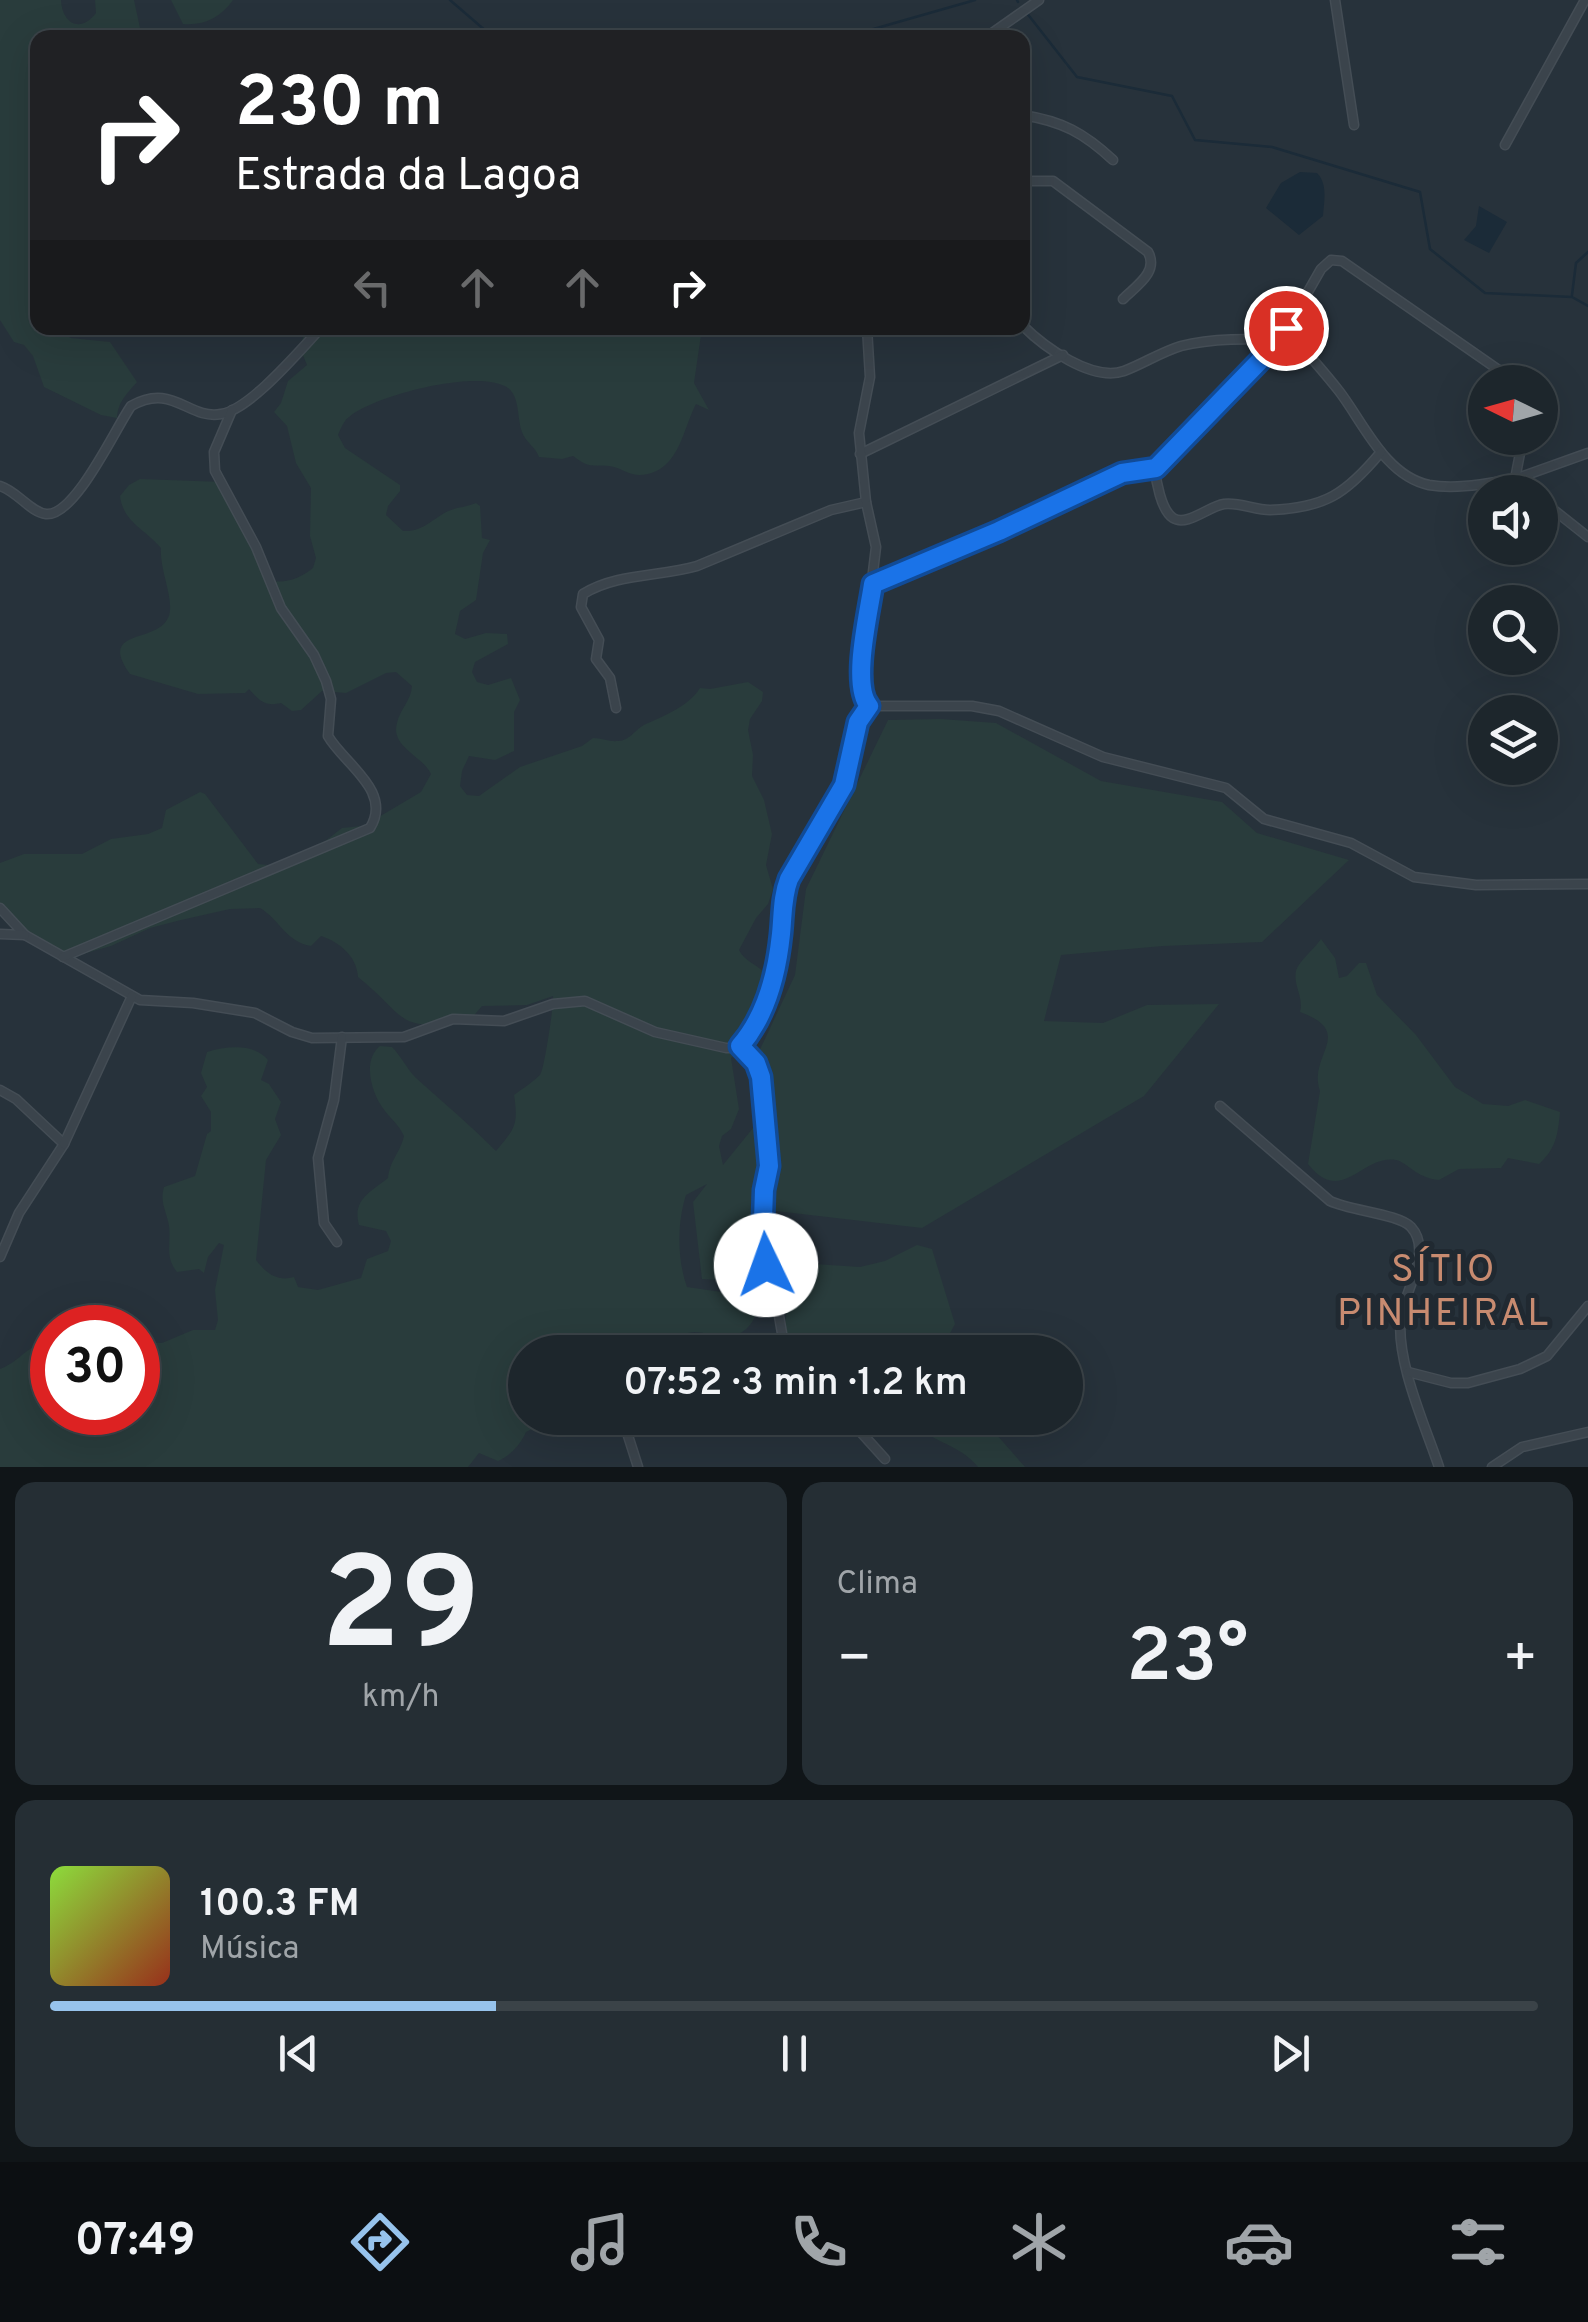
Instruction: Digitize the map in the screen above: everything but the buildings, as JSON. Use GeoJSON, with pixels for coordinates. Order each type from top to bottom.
{"type":"FeatureCollection","features":[{"type":"Feature","properties":{"kind":"street"},"geometry":{"type":"LineString","coordinates":[[997,30],[1040,0]]}},
{"type":"Feature","properties":{"kind":"street"},"geometry":{"type":"LineString","coordinates":[[1335,0],[1354,125]]}},
{"type":"Feature","properties":{"kind":"street"},"geometry":{"type":"LineString","coordinates":[[1504,145],[1585,0]]}},
{"type":"Feature","properties":{"kind":"street"},"geometry":{"type":"LineString","coordinates":[[1030,116],[1088,137],[1112,160]]}},
{"type":"Feature","properties":{"kind":"street"},"geometry":{"type":"LineString","coordinates":[[1030,181],[1053,181],[1148,252],[1151,269],[1123,299]]}},
{"type":"Feature","properties":{"kind":"street"},"geometry":{"type":"LineString","coordinates":[[873,584],[1122,473],[1156,468],[1281,339],[1326,262],[1336,260],[1491,365]]}},
{"type":"Feature","properties":{"kind":"street"},"geometry":{"type":"LineString","coordinates":[[1030,332],[1090,370],[1109,374],[1180,346],[1220,340],[1298,342],[1340,392],[1381,452],[1412,478],[1431,485],[1468,486]]}},
{"type":"Feature","properties":{"kind":"street"},"geometry":{"type":"LineString","coordinates":[[0,486],[42,513],[54,513],[73,501],[131,406],[145,398],[160,398],[215,415],[232,410],[258,392],[314,335]]}},
{"type":"Feature","properties":{"kind":"street"},"geometry":{"type":"LineString","coordinates":[[869,335],[872,358],[868,394],[861,412],[860,454],[876,548],[861,670],[863,699],[869,706],[972,706],[1000,710],[1103,757],[1226,788],[1264,819],[1351,843],[1414,877],[1476,885],[1588,884]]}},
{"type":"Feature","properties":{"kind":"street"},"geometry":{"type":"LineString","coordinates":[[860,454],[1064,355]]}},
{"type":"Feature","properties":{"kind":"street"},"geometry":{"type":"LineString","coordinates":[[63,957],[370,828],[376,820],[376,804],[368,786],[328,736],[331,700],[326,680],[314,655],[281,608],[256,546],[216,471],[214,452],[232,410]]}},
{"type":"Feature","properties":{"kind":"street"},"geometry":{"type":"LineString","coordinates":[[1156,468],[1156,482],[1168,511],[1181,520],[1226,504],[1271,510],[1324,502],[1337,497],[1357,480],[1381,452]]}},
{"type":"Feature","properties":{"kind":"street"},"geometry":{"type":"LineString","coordinates":[[1527,475],[1588,452]]}},
{"type":"Feature","properties":{"kind":"street"},"geometry":{"type":"LineString","coordinates":[[616,708],[610,678],[596,660],[599,640],[581,607],[584,594],[610,582],[696,566],[831,510],[866,502]]}},
{"type":"Feature","properties":{"kind":"street"},"geometry":{"type":"LineString","coordinates":[[1558,513],[1588,537]]}},
{"type":"Feature","properties":{"kind":"street"},"geometry":{"type":"LineString","coordinates":[[0,908],[25,935],[140,1000],[234,1008],[262,1015],[304,1036],[404,1037],[444,1021],[504,1021],[568,1001],[585,1000],[676,1038],[726,1048],[740,1046],[754,1028],[776,974],[784,892],[844,785],[858,722],[869,706]]}},
{"type":"Feature","properties":{"kind":"street"},"geometry":{"type":"LineString","coordinates":[[0,934],[25,935]]}},
{"type":"Feature","properties":{"kind":"street"},"geometry":{"type":"LineString","coordinates":[[0,1257],[19,1213],[64,1144],[132,996]]}},
{"type":"Feature","properties":{"kind":"street"},"geometry":{"type":"LineString","coordinates":[[337,1242],[324,1223],[318,1158],[334,1100],[342,1037]]}},
{"type":"Feature","properties":{"kind":"street"},"geometry":{"type":"LineString","coordinates":[[740,1046],[756,1063],[761,1077],[769,1166],[762,1249],[782,1335]]}},
{"type":"Feature","properties":{"kind":"street"},"geometry":{"type":"LineString","coordinates":[[0,1090],[16,1099],[64,1144]]}},
{"type":"Feature","properties":{"kind":"street"},"geometry":{"type":"LineString","coordinates":[[1220,1106],[1330,1201],[1350,1210],[1397,1220],[1413,1230],[1419,1253],[1400,1328],[1408,1372],[1439,1467]]}},
{"type":"Feature","properties":{"kind":"street"},"geometry":{"type":"LineString","coordinates":[[1408,1372],[1450,1383],[1468,1383],[1520,1370],[1546,1356],[1588,1306]]}},
{"type":"Feature","properties":{"kind":"street"},"geometry":{"type":"LineString","coordinates":[[1492,1467],[1522,1447],[1588,1432]]}},
{"type":"Feature","properties":{"kind":"street"},"geometry":{"type":"LineString","coordinates":[[628,1435],[638,1467]]}},
{"type":"Feature","properties":{"kind":"street"},"geometry":{"type":"LineString","coordinates":[[863,1435],[885,1459]]}},
{"type":"Feature","properties":{"kind":"shaded area"},"geometry":{"type":"Polygon","coordinates":[[[0,0],[61,0],[68,20],[78,24],[96,13],[95,0],[134,0],[142,30],[30,30],[30,335],[65,335],[110,342],[137,382],[121,402],[117,418],[101,415],[44,387],[33,356],[24,345],[14,342],[0,320],[0,0]]]}},
{"type":"Feature","properties":{"kind":"shaded area"},"geometry":{"type":"Polygon","coordinates":[[[171,0],[233,0],[211,19],[183,24],[171,0]]]}},
{"type":"Feature","properties":{"kind":"shaded area"},"geometry":{"type":"Polygon","coordinates":[[[305,335],[701,335],[694,383],[709,410],[696,404],[671,459],[653,472],[636,475],[587,464],[573,456],[539,457],[522,432],[512,392],[494,382],[450,383],[398,394],[356,412],[345,421],[338,435],[345,448],[400,485],[386,515],[403,531],[423,527],[454,509],[476,503],[480,506],[482,538],[490,540],[483,553],[476,600],[460,611],[455,634],[465,639],[486,633],[507,634],[508,644],[475,662],[472,672],[477,682],[488,685],[511,678],[520,700],[514,712],[514,751],[495,760],[469,756],[460,786],[467,795],[479,796],[520,767],[582,746],[593,738],[626,739],[683,705],[700,688],[748,682],[763,692],[748,730],[752,776],[764,800],[772,834],[766,865],[773,889],[739,950],[765,974],[770,986],[745,1045],[731,1058],[739,1109],[719,1146],[723,1165],[753,1128],[755,1060],[795,975],[806,889],[888,720],[996,723],[1101,781],[1222,802],[1257,833],[1349,860],[1262,942],[1061,955],[1044,1021],[1103,1023],[1147,1005],[1219,1004],[1144,1096],[922,1228],[767,1210],[771,1283],[702,1279],[693,1202],[707,1184],[686,1195],[679,1241],[687,1287],[749,1296],[757,1303],[750,1325],[734,1335],[508,1335],[508,1435],[524,1435],[515,1449],[498,1461],[479,1453],[468,1467],[0,1467],[0,1369],[30,1350],[30,1435],[160,1435],[160,1343],[193,1330],[215,1330],[215,1290],[224,1245],[219,1243],[208,1257],[204,1273],[199,1269],[177,1272],[170,1260],[163,1204],[164,1187],[195,1176],[211,1131],[211,1112],[201,1096],[207,1087],[201,1073],[207,1052],[248,1048],[268,1060],[261,1080],[269,1084],[281,1102],[275,1119],[281,1135],[266,1160],[256,1260],[272,1275],[294,1277],[298,1287],[318,1290],[361,1278],[367,1259],[388,1251],[391,1241],[386,1231],[359,1225],[358,1216],[364,1197],[388,1178],[404,1136],[380,1104],[373,1087],[371,1060],[380,1046],[392,1047],[416,1078],[496,1151],[514,1126],[514,1095],[542,1071],[553,996],[527,1005],[482,1006],[470,1020],[415,1023],[397,1013],[358,977],[351,957],[341,946],[321,936],[311,946],[302,944],[260,908],[230,909],[150,928],[111,946],[62,960],[33,942],[0,909],[0,863],[24,854],[82,854],[111,839],[148,834],[162,828],[166,810],[200,792],[258,864],[278,866],[342,828],[362,826],[421,792],[431,774],[398,739],[397,723],[412,686],[396,672],[346,693],[322,691],[301,710],[292,711],[281,703],[263,702],[249,689],[245,693],[198,694],[130,674],[122,659],[120,650],[124,643],[162,626],[170,611],[161,548],[130,519],[122,505],[120,496],[140,479],[223,482],[264,579],[290,580],[313,568],[316,558],[310,536],[311,488],[296,463],[287,426],[274,412],[288,381],[307,365],[301,346],[305,335]]]}},
{"type":"Feature","properties":{"kind":"shaded area"},"geometry":{"type":"Polygon","coordinates":[[[1321,939],[1335,958],[1339,978],[1347,976],[1359,963],[1366,963],[1377,995],[1416,1035],[1455,1087],[1483,1104],[1508,1106],[1525,1100],[1560,1112],[1555,1141],[1539,1164],[1508,1158],[1501,1168],[1459,1169],[1439,1180],[1396,1160],[1384,1160],[1342,1180],[1331,1181],[1308,1164],[1320,1091],[1319,1066],[1328,1037],[1317,1020],[1300,1012],[1295,976],[1300,963],[1321,939]]]}},
{"type":"Feature","properties":{"kind":"shaded area"},"geometry":{"type":"Polygon","coordinates":[[[917,1245],[932,1249],[955,1324],[949,1335],[783,1335],[787,1310],[784,1262],[860,1267],[885,1261],[917,1245]]]}},
{"type":"Feature","properties":{"kind":"shaded area"},"geometry":{"type":"Polygon","coordinates":[[[930,1435],[997,1435],[1025,1467],[978,1467],[930,1435]]]}},
{"type":"Feature","properties":{"kind":"water"},"geometry":{"type":"Polygon","coordinates":[[[1300,172],[1317,173],[1323,182],[1324,199],[1323,216],[1299,235],[1266,208],[1281,183],[1300,172]]]}},
{"type":"Feature","properties":{"kind":"water"},"geometry":{"type":"Polygon","coordinates":[[[1479,206],[1507,222],[1489,253],[1464,240],[1476,226],[1479,206]]]}},
{"type":"Feature","properties":{"kind":"waterway"},"geometry":{"type":"LineString","coordinates":[[450,0],[485,30]]}},
{"type":"Feature","properties":{"kind":"waterway"},"geometry":{"type":"LineString","coordinates":[[870,30],[975,0]]}},
{"type":"Feature","properties":{"kind":"waterway"},"geometry":{"type":"LineString","coordinates":[[1026,12],[1077,77],[1172,96],[1195,140],[1272,147],[1420,192],[1430,249],[1485,293],[1572,297],[1588,306]]}},
{"type":"Feature","properties":{"kind":"waterway"},"geometry":{"type":"LineString","coordinates":[[1572,295],[1576,263],[1588,252]]}},
{"type":"Feature","properties":{"kind":"district","name":"SÍTIO PINHEIRAL"},"geometry":{"type":"Point","coordinates":[1444,1293]}},
{"type":"Feature","properties":{"kind":"route"},"geometry":{"type":"LineString","coordinates":[[766,1265],[762,1249],[769,1166],[761,1077],[756,1063],[740,1046],[754,1028],[776,974],[784,892],[844,785],[858,722],[869,706],[863,699],[861,670],[873,584],[1122,473],[1156,468],[1281,339],[1286,328]]}}]}
